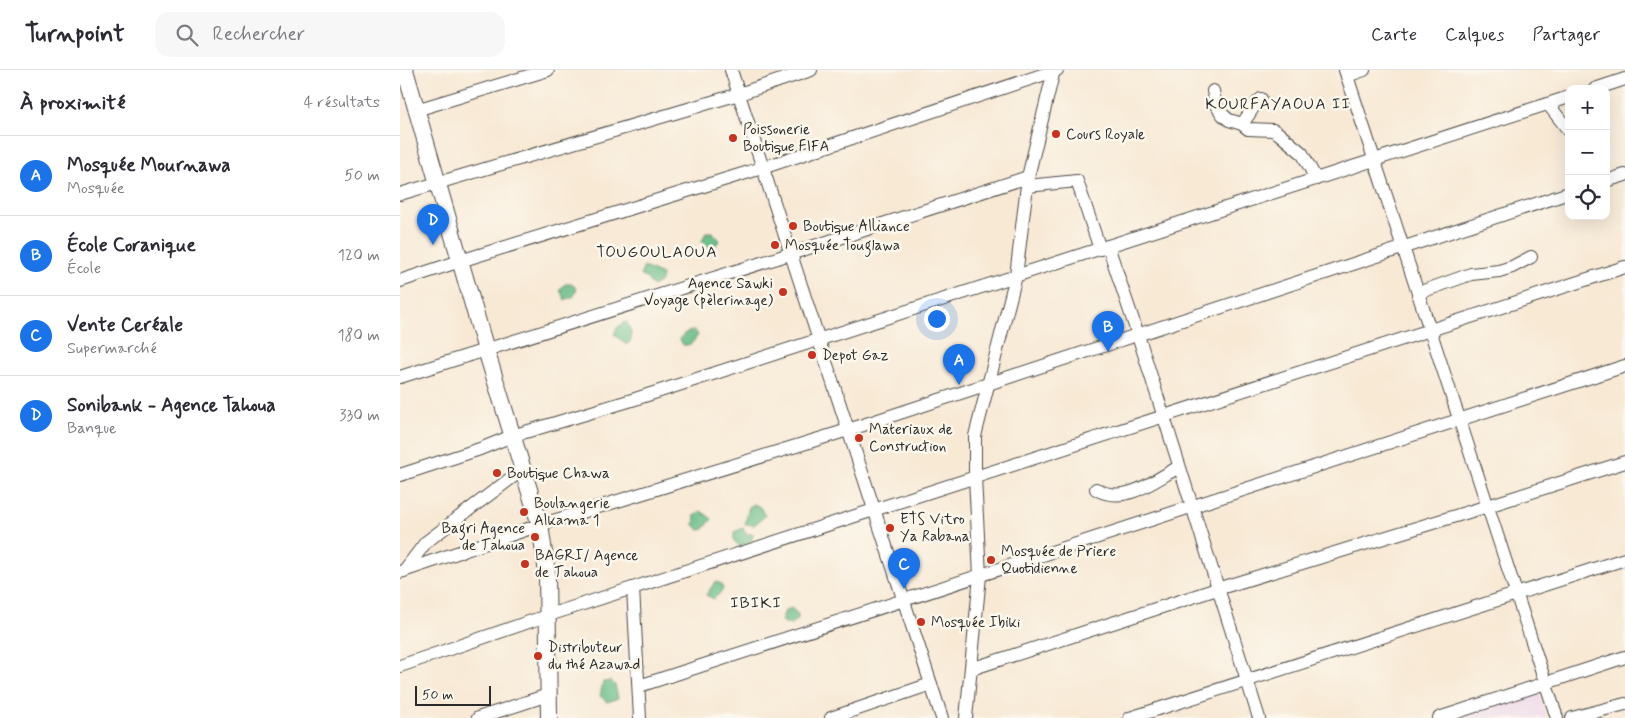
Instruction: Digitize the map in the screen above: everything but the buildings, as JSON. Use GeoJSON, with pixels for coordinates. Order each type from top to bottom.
{"type":"FeatureCollection","features":[{"type":"Feature","properties":{"kind":"main road"},"geometry":{"type":"LineString","coordinates":[[404,70],[486,350],[540,525],[547,573],[549,615],[549,718]]}},
{"type":"Feature","properties":{"kind":"street"},"geometry":{"type":"LineString","coordinates":[[416,110],[548,70]]}},
{"type":"Feature","properties":{"kind":"street"},"geometry":{"type":"LineString","coordinates":[[731,70],[942,718]]}},
{"type":"Feature","properties":{"kind":"street"},"geometry":{"type":"LineString","coordinates":[[400,194],[739,94],[811,70]]}},
{"type":"Feature","properties":{"kind":"street"},"geometry":{"type":"LineString","coordinates":[[400,282],[460,261],[762,168],[1055,70]]}},
{"type":"Feature","properties":{"kind":"street"},"geometry":{"type":"LineString","coordinates":[[966,718],[980,576],[975,436],[1016,276],[1028,182],[1055,70]]}},
{"type":"Feature","properties":{"kind":"street"},"geometry":{"type":"LineString","coordinates":[[1364,70],[1346,73],[1557,718]]}},
{"type":"Feature","properties":{"kind":"street"},"geometry":{"type":"LineString","coordinates":[[1624,70],[1625,74]]}},
{"type":"Feature","properties":{"kind":"street"},"geometry":{"type":"LineString","coordinates":[[1607,85],[1625,79]]}},
{"type":"Feature","properties":{"kind":"street"},"geometry":{"type":"LineString","coordinates":[[1213,91],[1216,104],[1223,115],[1248,129],[1273,130],[1278,133],[1302,153],[1316,179]]}},
{"type":"Feature","properties":{"kind":"street"},"geometry":{"type":"LineString","coordinates":[[400,475],[480,449],[512,436],[632,400],[1565,98]]}},
{"type":"Feature","properties":{"kind":"street"},"geometry":{"type":"LineString","coordinates":[[1242,124],[1250,115],[1256,103],[1261,99]]}},
{"type":"Feature","properties":{"kind":"street"},"geometry":{"type":"LineString","coordinates":[[1548,104],[1568,130]]}},
{"type":"Feature","properties":{"kind":"street"},"geometry":{"type":"LineString","coordinates":[[1610,179],[1625,175]]}},
{"type":"Feature","properties":{"kind":"street"},"geometry":{"type":"LineString","coordinates":[[400,377],[790,254],[1028,182],[1077,181],[1138,335],[1259,718]]}},
{"type":"Feature","properties":{"kind":"street"},"geometry":{"type":"LineString","coordinates":[[402,571],[540,525],[848,430],[1565,194]]}},
{"type":"Feature","properties":{"kind":"street"},"geometry":{"type":"LineString","coordinates":[[1418,293],[1470,274],[1498,271],[1512,267],[1531,256]]}},
{"type":"Feature","properties":{"kind":"street"},"geometry":{"type":"LineString","coordinates":[[400,666],[549,615],[1625,267]]}},
{"type":"Feature","properties":{"kind":"street"},"geometry":{"type":"LineString","coordinates":[[639,686],[1625,366]]}},
{"type":"Feature","properties":{"kind":"street"},"geometry":{"type":"LineString","coordinates":[[971,669],[1217,589],[1625,462]]}},
{"type":"Feature","properties":{"kind":"street"},"geometry":{"type":"LineString","coordinates":[[1096,489],[1103,493],[1123,496],[1179,467]]}},
{"type":"Feature","properties":{"kind":"street"},"geometry":{"type":"LineString","coordinates":[[402,571],[426,542],[522,470]]}},
{"type":"Feature","properties":{"kind":"street"},"geometry":{"type":"LineString","coordinates":[[1130,718],[1246,679],[1625,559]]}},
{"type":"Feature","properties":{"kind":"street"},"geometry":{"type":"LineString","coordinates":[[633,588],[640,718]]}},
{"type":"Feature","properties":{"kind":"street"},"geometry":{"type":"LineString","coordinates":[[1439,718],[1625,657]]}},
{"type":"Feature","properties":{"kind":"street"},"geometry":{"type":"LineString","coordinates":[[831,718],[931,684]]}},
{"type":"Feature","properties":{"kind":"street"},"geometry":{"type":"LineString","coordinates":[[478,718],[548,695]]}},
{"type":"Feature","properties":{"kind":"street"},"geometry":{"type":"LineString","coordinates":[[1572,718],[1625,704]]}},
{"type":"Feature","properties":{"kind":"shaded area"},"geometry":{"type":"Polygon","coordinates":[[[1539,692],[1547,718],[1464,718],[1464,716],[1539,692]]]}},
{"type":"Feature","properties":{"kind":"green space"},"geometry":{"type":"Polygon","coordinates":[[[706,232],[712,232],[720,240],[713,248],[709,248],[702,241],[706,232]]]}},
{"type":"Feature","properties":{"kind":"green space"},"geometry":{"type":"Polygon","coordinates":[[[644,267],[662,275],[661,281],[653,286],[640,275],[644,267]]]}},
{"type":"Feature","properties":{"kind":"green space"},"geometry":{"type":"Polygon","coordinates":[[[565,284],[572,284],[577,289],[574,296],[565,300],[560,290],[565,284]]]}},
{"type":"Feature","properties":{"kind":"green space"},"geometry":{"type":"Polygon","coordinates":[[[626,321],[631,336],[628,344],[625,344],[614,334],[617,328],[626,321]]]}},
{"type":"Feature","properties":{"kind":"green space"},"geometry":{"type":"Polygon","coordinates":[[[694,330],[698,335],[690,344],[683,345],[680,339],[685,333],[694,330]]]}},
{"type":"Feature","properties":{"kind":"green space"},"geometry":{"type":"Polygon","coordinates":[[[754,504],[760,507],[765,516],[754,525],[745,524],[749,507],[754,504]]]}},
{"type":"Feature","properties":{"kind":"green space"},"geometry":{"type":"Polygon","coordinates":[[[701,511],[712,519],[704,529],[699,530],[694,525],[695,515],[701,511]]]}},
{"type":"Feature","properties":{"kind":"green space"},"geometry":{"type":"Polygon","coordinates":[[[743,528],[746,534],[754,534],[750,542],[741,548],[734,541],[734,532],[743,528]]]}},
{"type":"Feature","properties":{"kind":"green space"},"geometry":{"type":"Polygon","coordinates":[[[715,582],[720,583],[723,588],[714,599],[706,595],[715,582]]]}},
{"type":"Feature","properties":{"kind":"green space"},"geometry":{"type":"Polygon","coordinates":[[[791,608],[798,614],[798,619],[790,625],[781,621],[785,611],[791,608]]]}},
{"type":"Feature","properties":{"kind":"green space"},"geometry":{"type":"Polygon","coordinates":[[[611,681],[615,685],[618,698],[608,702],[600,696],[603,682],[611,681]]]}},
{"type":"Feature","properties":{"kind":"place","name":"Cours Royale"},"geometry":{"type":"Point","coordinates":[1056,134]}},
{"type":"Feature","properties":{"kind":"place","name":"Poissonerie Boutique FIFA"},"geometry":{"type":"Point","coordinates":[733,138]}},
{"type":"Feature","properties":{"kind":"place","name":"Boutique Alliance"},"geometry":{"type":"Point","coordinates":[793,226]}},
{"type":"Feature","properties":{"kind":"place","name":"Sonibank - Agence Tahoua"},"geometry":{"type":"Point","coordinates":[433,245]}},
{"type":"Feature","properties":{"kind":"place","name":"Mosquée Touglawa"},"geometry":{"type":"Point","coordinates":[775,245]}},
{"type":"Feature","properties":{"kind":"place","name":"Agence Sawki Voyage (pèlerinage)"},"geometry":{"type":"Point","coordinates":[783,292]}},
{"type":"Feature","properties":{"kind":"place","name":"École Coranique"},"geometry":{"type":"Point","coordinates":[1108,352]}},
{"type":"Feature","properties":{"kind":"place","name":"Depot Gaz"},"geometry":{"type":"Point","coordinates":[812,355]}},
{"type":"Feature","properties":{"kind":"place","name":"Mosquée Mournawa"},"geometry":{"type":"Point","coordinates":[959,385]}},
{"type":"Feature","properties":{"kind":"place","name":"Materiaux de Construction"},"geometry":{"type":"Point","coordinates":[859,438]}},
{"type":"Feature","properties":{"kind":"place","name":"Boutique Chawa"},"geometry":{"type":"Point","coordinates":[497,473]}},
{"type":"Feature","properties":{"kind":"place","name":"Boulangerie Alkama 1"},"geometry":{"type":"Point","coordinates":[524,512]}},
{"type":"Feature","properties":{"kind":"place","name":"ETS Vitro Ya Rabana"},"geometry":{"type":"Point","coordinates":[890,528]}},
{"type":"Feature","properties":{"kind":"place","name":"Bagri Agence de Tahoua"},"geometry":{"type":"Point","coordinates":[535,537]}},
{"type":"Feature","properties":{"kind":"place","name":"Mosquée de Priere Quotidienne"},"geometry":{"type":"Point","coordinates":[991,560]}},
{"type":"Feature","properties":{"kind":"place","name":"BAGRI/ Agence de Tahoua"},"geometry":{"type":"Point","coordinates":[525,564]}},
{"type":"Feature","properties":{"kind":"place","name":"Vente Ceréale"},"geometry":{"type":"Point","coordinates":[904,589]}},
{"type":"Feature","properties":{"kind":"place","name":"Mosquée Ibiki"},"geometry":{"type":"Point","coordinates":[921,622]}},
{"type":"Feature","properties":{"kind":"place","name":"Distributeur du thé Azawad"},"geometry":{"type":"Point","coordinates":[538,656]}},
{"type":"Feature","properties":{"kind":"district","name":"KOURFAYAOUA II"},"geometry":{"type":"Point","coordinates":[1278,103]}},
{"type":"Feature","properties":{"kind":"district","name":"TOUGOULAOUA"},"geometry":{"type":"Point","coordinates":[657,251]}},
{"type":"Feature","properties":{"kind":"district","name":"IBIKI"},"geometry":{"type":"Point","coordinates":[756,602]}}]}
